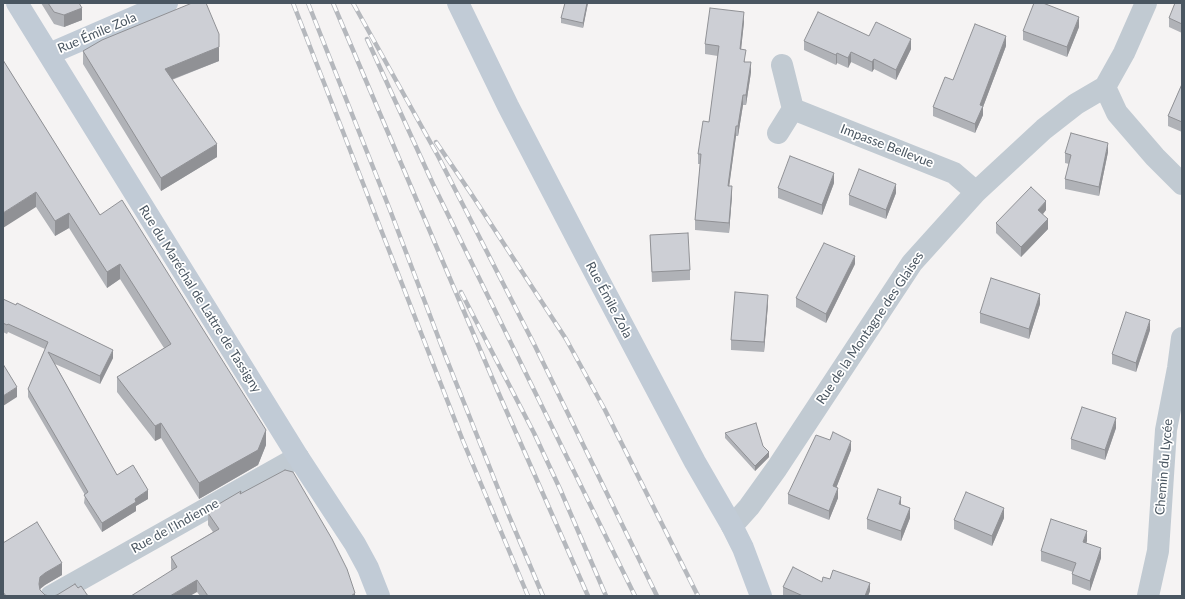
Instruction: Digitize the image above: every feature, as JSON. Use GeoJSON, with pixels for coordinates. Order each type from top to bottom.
{"type":"FeatureCollection","features":[{"type":"Feature","properties":{"kind":"street","name":"Rue du Maréchal de Lattre de Tassigny"},"geometry":{"type":"LineString","coordinates":[[17,3],[298,457],[355,544],[368,568],[379,596]]}},
{"type":"Feature","properties":{"kind":"street","name":"Rue Émile Zola"},"geometry":{"type":"LineString","coordinates":[[48,54],[166,3]]}},
{"type":"Feature","properties":{"kind":"street","name":"Rue Émile Zola"},"geometry":{"type":"LineString","coordinates":[[458,3],[508,106],[585,254],[695,462],[732,526],[743,548],[761,596]]}},
{"type":"Feature","properties":{"kind":"street"},"geometry":{"type":"LineString","coordinates":[[1146,3],[1124,53],[1105,87],[1117,112],[1155,157],[1182,184]]}},
{"type":"Feature","properties":{"kind":"street"},"geometry":{"type":"LineString","coordinates":[[778,133],[793,109],[782,65]]}},
{"type":"Feature","properties":{"kind":"street","name":"Rue de la Montagne des Glaises"},"geometry":{"type":"LineString","coordinates":[[732,526],[748,508],[777,468],[912,263],[976,192],[1044,129],[1076,104],[1105,87]]}},
{"type":"Feature","properties":{"kind":"street","name":"Impasse Bellevue"},"geometry":{"type":"LineString","coordinates":[[793,109],[954,173],[976,192]]}},
{"type":"Feature","properties":{"kind":"street","name":"Chemin du Lycée"},"geometry":{"type":"LineString","coordinates":[[1148,596],[1158,551],[1166,430],[1182,338]]}},
{"type":"Feature","properties":{"kind":"street","name":"Rue de l'Indienne"},"geometry":{"type":"LineString","coordinates":[[51,596],[298,457]]}},
{"type":"Feature","properties":{"kind":"building"},"geometry":{"type":"Polygon","coordinates":[[[48,3],[79,3],[82,8],[64,15],[54,12],[48,3]]]}},
{"type":"Feature","properties":{"kind":"building"},"geometry":{"type":"Polygon","coordinates":[[[192,3],[206,3],[219,34],[219,47],[165,69],[217,144],[161,178],[83,51],[102,40],[192,3]]]}},
{"type":"Feature","properties":{"kind":"building"},"geometry":{"type":"Polygon","coordinates":[[[565,3],[587,3],[583,23],[561,18],[565,3]]]}},
{"type":"Feature","properties":{"kind":"building"},"geometry":{"type":"Polygon","coordinates":[[[1034,3],[1043,3],[1079,17],[1067,47],[1023,31],[1034,3]]]}},
{"type":"Feature","properties":{"kind":"building"},"geometry":{"type":"Polygon","coordinates":[[[1175,3],[1182,3],[1182,24],[1169,18],[1175,3]]]}},
{"type":"Feature","properties":{"kind":"building"},"geometry":{"type":"Polygon","coordinates":[[[710,8],[744,12],[740,49],[746,50],[744,62],[751,62],[746,95],[743,95],[738,126],[736,126],[728,186],[732,186],[729,223],[695,220],[701,154],[698,154],[703,121],[709,122],[719,46],[705,44],[710,8]]]}},
{"type":"Feature","properties":{"kind":"building"},"geometry":{"type":"Polygon","coordinates":[[[818,12],[869,36],[876,22],[911,39],[896,70],[874,59],[872,62],[851,52],[848,58],[837,53],[836,55],[804,41],[818,12]]]}},
{"type":"Feature","properties":{"kind":"building"},"geometry":{"type":"Polygon","coordinates":[[[975,24],[1006,36],[980,105],[983,106],[975,124],[933,107],[945,77],[953,80],[975,24]]]}},
{"type":"Feature","properties":{"kind":"building"},"geometry":{"type":"Polygon","coordinates":[[[3,60],[100,215],[122,200],[266,430],[258,450],[199,483],[161,423],[155,426],[117,377],[171,344],[120,264],[107,272],[69,213],[55,221],[36,192],[3,213],[3,60]]]}},
{"type":"Feature","properties":{"kind":"building"},"geometry":{"type":"Polygon","coordinates":[[[1182,84],[1182,122],[1168,116],[1182,84]]]}},
{"type":"Feature","properties":{"kind":"building"},"geometry":{"type":"Polygon","coordinates":[[[1071,133],[1108,143],[1099,187],[1065,179],[1071,155],[1065,153],[1071,133]]]}},
{"type":"Feature","properties":{"kind":"building"},"geometry":{"type":"Polygon","coordinates":[[[790,156],[834,173],[822,205],[778,188],[790,156]]]}},
{"type":"Feature","properties":{"kind":"building"},"geometry":{"type":"Polygon","coordinates":[[[859,169],[896,184],[886,210],[849,195],[859,169]]]}},
{"type":"Feature","properties":{"kind":"building"},"geometry":{"type":"Polygon","coordinates":[[[1031,187],[1046,201],[1038,210],[1048,219],[1021,247],[996,223],[1031,187]]]}},
{"type":"Feature","properties":{"kind":"building"},"geometry":{"type":"Polygon","coordinates":[[[688,233],[690,270],[652,272],[650,235],[688,233]]]}},
{"type":"Feature","properties":{"kind":"building"},"geometry":{"type":"Polygon","coordinates":[[[824,243],[855,256],[826,314],[796,298],[824,243]]]}},
{"type":"Feature","properties":{"kind":"building"},"geometry":{"type":"Polygon","coordinates":[[[991,278],[1040,294],[1029,329],[980,313],[991,278]]]}},
{"type":"Feature","properties":{"kind":"building"},"geometry":{"type":"Polygon","coordinates":[[[735,292],[768,295],[764,342],[731,340],[735,292]]]}},
{"type":"Feature","properties":{"kind":"building"},"geometry":{"type":"Polygon","coordinates":[[[3,299],[16,305],[17,303],[113,350],[100,376],[48,352],[117,475],[133,465],[148,490],[135,499],[136,502],[102,523],[84,495],[88,492],[28,389],[48,342],[3,323],[3,299]]]}},
{"type":"Feature","properties":{"kind":"building"},"geometry":{"type":"Polygon","coordinates":[[[1126,312],[1150,320],[1136,363],[1112,354],[1126,312]]]}},
{"type":"Feature","properties":{"kind":"building"},"geometry":{"type":"Polygon","coordinates":[[[3,364],[17,387],[3,396],[3,364]]]}},
{"type":"Feature","properties":{"kind":"building"},"geometry":{"type":"Polygon","coordinates":[[[1082,407],[1116,418],[1105,450],[1071,439],[1082,407]]]}},
{"type":"Feature","properties":{"kind":"building"},"geometry":{"type":"Polygon","coordinates":[[[756,423],[763,446],[769,452],[755,466],[725,433],[756,423]]]}},
{"type":"Feature","properties":{"kind":"building"},"geometry":{"type":"Polygon","coordinates":[[[833,432],[851,441],[833,486],[838,488],[829,511],[788,494],[816,435],[830,440],[833,432]]]}},
{"type":"Feature","properties":{"kind":"building"},"geometry":{"type":"Polygon","coordinates":[[[285,470],[293,472],[332,539],[347,569],[355,593],[351,596],[208,596],[197,580],[170,596],[131,596],[177,567],[171,557],[219,529],[208,513],[213,510],[212,508],[241,491],[240,494],[285,470]]]}},
{"type":"Feature","properties":{"kind":"building"},"geometry":{"type":"Polygon","coordinates":[[[878,489],[901,497],[899,504],[910,508],[901,531],[867,519],[878,489]]]}},
{"type":"Feature","properties":{"kind":"building"},"geometry":{"type":"Polygon","coordinates":[[[966,492],[1004,508],[992,536],[954,520],[966,492]]]}},
{"type":"Feature","properties":{"kind":"building"},"geometry":{"type":"Polygon","coordinates":[[[1051,519],[1087,531],[1083,542],[1101,548],[1090,581],[1072,574],[1076,563],[1041,551],[1051,519]]]}},
{"type":"Feature","properties":{"kind":"building"},"geometry":{"type":"Polygon","coordinates":[[[37,522],[62,563],[40,577],[40,590],[45,595],[50,596],[6,596],[3,592],[3,543],[37,522]]]}},
{"type":"Feature","properties":{"kind":"building"},"geometry":{"type":"Polygon","coordinates":[[[793,567],[822,582],[823,577],[830,579],[833,570],[870,583],[865,596],[803,596],[783,587],[793,567]]]}},
{"type":"Feature","properties":{"kind":"building"},"geometry":{"type":"Polygon","coordinates":[[[75,584],[78,588],[81,586],[88,596],[53,596],[57,595],[75,584]]]}},
{"type":"Feature","properties":{"kind":"railway"},"geometry":{"type":"LineString","coordinates":[[293,3],[463,441],[528,596]]}},
{"type":"Feature","properties":{"kind":"railway"},"geometry":{"type":"LineString","coordinates":[[308,3],[390,210],[445,355],[509,516],[543,596]]}},
{"type":"Feature","properties":{"kind":"railway"},"geometry":{"type":"LineString","coordinates":[[333,3],[499,394],[588,596]]}},
{"type":"Feature","properties":{"kind":"railway"},"geometry":{"type":"LineString","coordinates":[[353,3],[438,156],[535,346],[657,596]]}},
{"type":"Feature","properties":{"kind":"railway"},"geometry":{"type":"LineString","coordinates":[[367,39],[433,184],[635,596]]}},
{"type":"Feature","properties":{"kind":"railway"},"geometry":{"type":"LineString","coordinates":[[436,142],[566,339],[605,410],[698,596]]}},
{"type":"Feature","properties":{"kind":"railway"},"geometry":{"type":"LineString","coordinates":[[461,292],[534,433],[606,596]]}}]}
